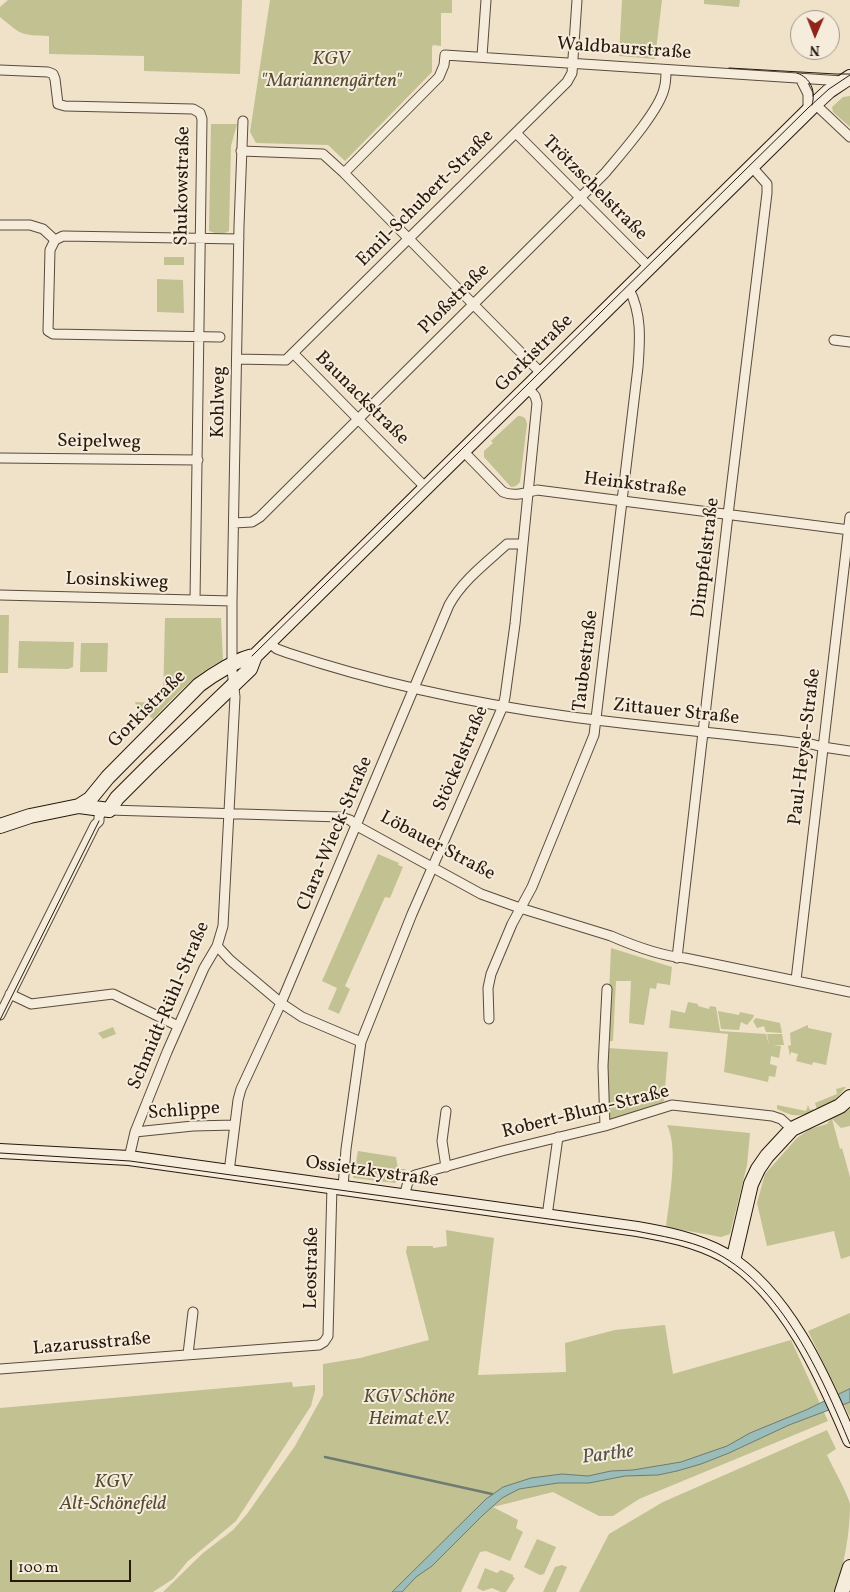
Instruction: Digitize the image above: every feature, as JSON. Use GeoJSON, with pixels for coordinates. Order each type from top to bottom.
{"type":"FeatureCollection","features":[{"type":"Feature","properties":{"kind":"main road","name":"Gorkistraße"},"geometry":{"type":"LineString","coordinates":[[106,810],[250,668],[255,656],[463,451],[812,108],[848,80]]}},
{"type":"Feature","properties":{"kind":"main road","name":"Gorkistraße"},"geometry":{"type":"LineString","coordinates":[[79,806],[90,799],[108,776],[199,685],[209,677],[247,657],[255,656]]}},
{"type":"Feature","properties":{"kind":"main road","name":"Löbauer Straße"},"geometry":{"type":"LineString","coordinates":[[0,826],[21,818],[79,806],[106,810]]}},
{"type":"Feature","properties":{"kind":"main road"},"geometry":{"type":"LineString","coordinates":[[733,1261],[751,1184],[758,1169],[792,1129],[840,1106],[850,1097]]}},
{"type":"Feature","properties":{"kind":"main road","name":"Ossietzkystraße"},"geometry":{"type":"LineString","coordinates":[[0,1151],[129,1158],[547,1216],[673,1236],[703,1245],[733,1261],[750,1275],[763,1288],[790,1323],[812,1356],[850,1440]]}},
{"type":"Feature","properties":{"kind":"main road"},"geometry":{"type":"LineString","coordinates":[[842,1592],[849,1573]]}},
{"type":"Feature","properties":{"kind":"street"},"geometry":{"type":"LineString","coordinates":[[482,56],[486,0]]}},
{"type":"Feature","properties":{"kind":"street","name":"Emil-Schubert-Straße"},"geometry":{"type":"LineString","coordinates":[[293,353],[567,82],[572,72],[577,0]]}},
{"type":"Feature","properties":{"kind":"street","name":"Waldbaurstraße"},"geometry":{"type":"LineString","coordinates":[[344,173],[439,77],[444,65],[445,55],[848,80]]}},
{"type":"Feature","properties":{"kind":"street","name":"Shukowstraße"},"geometry":{"type":"LineString","coordinates":[[0,70],[48,72],[53,74],[58,104],[65,106],[193,109],[200,113],[203,125],[195,600]]}},
{"type":"Feature","properties":{"kind":"street","name":"Ploßstraße"},"geometry":{"type":"LineString","coordinates":[[234,523],[252,522],[260,517],[580,199],[617,159],[654,109],[664,90],[666,70]]}},
{"type":"Feature","properties":{"kind":"street"},"geometry":{"type":"LineString","coordinates":[[800,78],[812,108],[850,137]]}},
{"type":"Feature","properties":{"kind":"street","name":"Kohlweg"},"geometry":{"type":"LineString","coordinates":[[234,684],[232,665],[232,601],[241,151],[244,121]]}},
{"type":"Feature","properties":{"kind":"street","name":"Trötzschelstraße"},"geometry":{"type":"LineString","coordinates":[[516,133],[650,268]]}},
{"type":"Feature","properties":{"kind":"street"},"geometry":{"type":"LineString","coordinates":[[241,151],[323,154],[542,374]]}},
{"type":"Feature","properties":{"kind":"street","name":"Dimpfelstraße"},"geometry":{"type":"LineString","coordinates":[[677,958],[767,193],[767,184],[752,167]]}},
{"type":"Feature","properties":{"kind":"street"},"geometry":{"type":"LineString","coordinates":[[0,225],[30,225],[43,229],[55,240]]}},
{"type":"Feature","properties":{"kind":"street"},"geometry":{"type":"LineString","coordinates":[[220,337],[54,334],[48,330],[50,250],[55,240],[63,236],[239,239]]}},
{"type":"Feature","properties":{"kind":"street","name":"Taubestraße"},"geometry":{"type":"LineString","coordinates":[[489,1019],[488,988],[491,974],[512,924],[532,887],[592,742],[597,720],[632,427],[640,340],[638,310],[628,289]]}},
{"type":"Feature","properties":{"kind":"street"},"geometry":{"type":"LineString","coordinates":[[834,340],[850,342]]}},
{"type":"Feature","properties":{"kind":"street","name":"Baunackstraße"},"geometry":{"type":"LineString","coordinates":[[237,359],[286,360],[293,353],[426,488]]}},
{"type":"Feature","properties":{"kind":"street","name":"Stöckelstraße"},"geometry":{"type":"LineString","coordinates":[[337,1187],[346,1149],[360,1042],[405,932],[503,706],[510,664],[537,403],[528,388]]}},
{"type":"Feature","properties":{"kind":"street","name":"Heinkstraße"},"geometry":{"type":"LineString","coordinates":[[463,451],[503,492],[510,495],[537,490],[849,530]]}},
{"type":"Feature","properties":{"kind":"street","name":"Seipelweg"},"geometry":{"type":"LineString","coordinates":[[0,458],[198,460]]}},
{"type":"Feature","properties":{"kind":"street","name":"Paul-Heyse-Straße"},"geometry":{"type":"LineString","coordinates":[[796,980],[850,518]]}},
{"type":"Feature","properties":{"kind":"street","name":"Clara-Wieck-Straße"},"geometry":{"type":"LineString","coordinates":[[229,1172],[242,1089],[281,1003],[456,594],[467,580],[507,544],[523,544]]}},
{"type":"Feature","properties":{"kind":"street","name":"Losinskiweg"},"geometry":{"type":"LineString","coordinates":[[0,595],[232,601]]}},
{"type":"Feature","properties":{"kind":"street","name":"Zittauer Straße"},"geometry":{"type":"LineString","coordinates":[[269,643],[282,651],[331,667],[415,689],[503,706],[597,720],[811,744],[850,751]]}},
{"type":"Feature","properties":{"kind":"street","name":"Schmidt-Rühl-Straße"},"geometry":{"type":"LineString","coordinates":[[129,1158],[135,1132],[178,1026],[204,968],[217,946],[223,926],[234,684]]}},
{"type":"Feature","properties":{"kind":"street","name":"Löbauer Straße"},"geometry":{"type":"LineString","coordinates":[[106,810],[341,817],[350,820],[357,826],[433,869],[482,894],[520,908],[677,958],[850,992]]}},
{"type":"Feature","properties":{"kind":"street","name":"Gorkistraße"},"geometry":{"type":"LineString","coordinates":[[0,1015],[95,825],[99,821],[99,817],[106,810]]}},
{"type":"Feature","properties":{"kind":"street"},"geometry":{"type":"LineString","coordinates":[[217,946],[230,960],[281,1003],[302,1017],[360,1042]]}},
{"type":"Feature","properties":{"kind":"street"},"geometry":{"type":"LineString","coordinates":[[605,1126],[603,1066],[607,989]]}},
{"type":"Feature","properties":{"kind":"street"},"geometry":{"type":"LineString","coordinates":[[10,994],[31,1004],[113,994],[178,1026]]}},
{"type":"Feature","properties":{"kind":"street","name":"Robert-Blum-Straße"},"geometry":{"type":"LineString","coordinates":[[404,1196],[408,1182],[415,1175],[502,1151],[605,1126],[672,1105],[772,1116],[781,1119],[792,1129]]}},
{"type":"Feature","properties":{"kind":"street"},"geometry":{"type":"LineString","coordinates":[[446,1111],[442,1141],[446,1167]]}},
{"type":"Feature","properties":{"kind":"street","name":"Schlippe"},"geometry":{"type":"LineString","coordinates":[[135,1132],[193,1126],[235,1125]]}},
{"type":"Feature","properties":{"kind":"street"},"geometry":{"type":"LineString","coordinates":[[547,1216],[558,1137]]}},
{"type":"Feature","properties":{"kind":"street","name":"Leostraße"},"geometry":{"type":"LineString","coordinates":[[319,1345],[328,1336],[337,1187]]}},
{"type":"Feature","properties":{"kind":"street"},"geometry":{"type":"LineString","coordinates":[[188,1354],[192,1312]]}},
{"type":"Feature","properties":{"kind":"street","name":"Lazarusstraße"},"geometry":{"type":"LineString","coordinates":[[0,1369],[319,1345]]}},
{"type":"Feature","properties":{"kind":"green space"},"geometry":{"type":"Polygon","coordinates":[[[8,0],[242,0],[240,74],[144,71],[144,56],[49,54],[49,36],[22,33],[0,17],[0,7],[8,0]]]}},
{"type":"Feature","properties":{"kind":"green space","name":"KGV \"Mariannengärten\""},"geometry":{"type":"Polygon","coordinates":[[[270,0],[452,0],[452,13],[441,13],[441,46],[433,45],[432,47],[432,72],[345,161],[328,145],[256,143],[250,132],[270,0]]]}},
{"type":"Feature","properties":{"kind":"green space"},"geometry":{"type":"Polygon","coordinates":[[[622,0],[662,0],[655,59],[619,56],[622,0]]]}},
{"type":"Feature","properties":{"kind":"green space"},"geometry":{"type":"Polygon","coordinates":[[[704,0],[740,0],[739,7],[704,4],[704,0]]]}},
{"type":"Feature","properties":{"kind":"green space"},"geometry":{"type":"Polygon","coordinates":[[[850,96],[850,127],[833,112],[832,107],[843,97],[850,96]]]}},
{"type":"Feature","properties":{"kind":"green space"},"geometry":{"type":"Polygon","coordinates":[[[211,124],[237,124],[231,146],[229,231],[222,234],[209,231],[211,124]]]}},
{"type":"Feature","properties":{"kind":"green space"},"geometry":{"type":"Polygon","coordinates":[[[164,257],[184,257],[184,265],[164,265],[164,257]]]}},
{"type":"Feature","properties":{"kind":"green space"},"geometry":{"type":"Polygon","coordinates":[[[157,279],[183,280],[184,313],[157,312],[157,279]]]}},
{"type":"Feature","properties":{"kind":"green space"},"geometry":{"type":"Polygon","coordinates":[[[518,416],[522,416],[527,424],[520,482],[516,486],[511,487],[484,457],[484,451],[493,443],[491,441],[518,416]]]}},
{"type":"Feature","properties":{"kind":"green space"},"geometry":{"type":"Polygon","coordinates":[[[0,615],[9,615],[8,673],[0,673],[0,615]]]}},
{"type":"Feature","properties":{"kind":"green space"},"geometry":{"type":"Polygon","coordinates":[[[165,618],[221,618],[223,660],[194,679],[153,719],[135,702],[163,703],[165,618]]]}},
{"type":"Feature","properties":{"kind":"green space"},"geometry":{"type":"Polygon","coordinates":[[[19,641],[74,642],[73,667],[68,669],[18,668],[19,641]]]}},
{"type":"Feature","properties":{"kind":"green space"},"geometry":{"type":"Polygon","coordinates":[[[81,643],[108,643],[107,672],[80,672],[81,643]]]}},
{"type":"Feature","properties":{"kind":"green space"},"geometry":{"type":"Polygon","coordinates":[[[378,854],[399,863],[398,865],[403,867],[390,898],[385,897],[345,986],[350,989],[339,1014],[328,1009],[337,988],[322,981],[378,854]]]}},
{"type":"Feature","properties":{"kind":"green space"},"geometry":{"type":"Polygon","coordinates":[[[611,948],[672,967],[670,985],[657,983],[656,989],[650,988],[644,1025],[629,1023],[631,981],[616,981],[613,1041],[607,1041],[611,948]]]}},
{"type":"Feature","properties":{"kind":"green space"},"geometry":{"type":"Polygon","coordinates":[[[688,1002],[709,1009],[710,1006],[716,1007],[720,1031],[766,1034],[769,1045],[767,1034],[782,1034],[784,1045],[773,1045],[781,1046],[779,1058],[771,1056],[770,1064],[777,1066],[775,1077],[769,1076],[768,1082],[724,1072],[728,1034],[669,1028],[671,1010],[685,1013],[688,1002]]]}},
{"type":"Feature","properties":{"kind":"green space"},"geometry":{"type":"Polygon","coordinates":[[[718,1011],[739,1015],[740,1012],[754,1015],[747,1025],[741,1022],[739,1030],[721,1029],[718,1011]]]}},
{"type":"Feature","properties":{"kind":"green space"},"geometry":{"type":"Polygon","coordinates":[[[756,1018],[780,1023],[782,1033],[766,1032],[764,1026],[757,1028],[753,1021],[756,1018]]]}},
{"type":"Feature","properties":{"kind":"green space"},"geometry":{"type":"Polygon","coordinates":[[[808,1025],[808,1028],[832,1033],[826,1065],[813,1062],[812,1065],[796,1061],[798,1054],[791,1052],[790,1056],[788,1046],[791,1045],[790,1033],[808,1025]]]}},
{"type":"Feature","properties":{"kind":"green space"},"geometry":{"type":"Polygon","coordinates":[[[113,1027],[116,1034],[103,1039],[98,1033],[113,1027]]]}},
{"type":"Feature","properties":{"kind":"green space"},"geometry":{"type":"Polygon","coordinates":[[[607,1048],[668,1052],[664,1101],[652,1109],[609,1122],[606,1079],[607,1048]]]}},
{"type":"Feature","properties":{"kind":"green space"},"geometry":{"type":"Polygon","coordinates":[[[846,1087],[834,1101],[817,1109],[815,1103],[837,1094],[836,1089],[846,1087]]]}},
{"type":"Feature","properties":{"kind":"green space"},"geometry":{"type":"Polygon","coordinates":[[[777,1105],[806,1111],[808,1105],[810,1110],[813,1109],[814,1111],[803,1115],[795,1115],[777,1109],[777,1105]]]}},
{"type":"Feature","properties":{"kind":"green space"},"geometry":{"type":"Polygon","coordinates":[[[850,1107],[850,1126],[841,1128],[832,1119],[850,1177],[850,1256],[841,1259],[834,1231],[767,1246],[757,1203],[765,1174],[797,1138],[810,1129],[827,1124],[832,1117],[850,1107]]]}},
{"type":"Feature","properties":{"kind":"green space"},"geometry":{"type":"Polygon","coordinates":[[[667,1125],[750,1133],[747,1165],[730,1234],[721,1237],[666,1227],[673,1160],[671,1135],[667,1125]]]}},
{"type":"Feature","properties":{"kind":"green space"},"geometry":{"type":"Polygon","coordinates":[[[358,1151],[396,1157],[398,1169],[406,1169],[395,1183],[353,1178],[358,1151]]]}},
{"type":"Feature","properties":{"kind":"green space","name":"KGV Schöne Heimat e.V."},"geometry":{"type":"Polygon","coordinates":[[[446,1230],[494,1238],[478,1375],[566,1372],[565,1343],[615,1330],[665,1325],[673,1374],[791,1340],[828,1421],[639,1499],[613,1516],[599,1516],[553,1492],[493,1507],[518,1520],[516,1528],[523,1532],[510,1561],[486,1551],[480,1552],[461,1592],[163,1592],[203,1553],[233,1530],[247,1514],[295,1446],[323,1395],[323,1364],[360,1358],[429,1340],[406,1252],[407,1246],[433,1246],[433,1248],[447,1246],[446,1230]]]}},
{"type":"Feature","properties":{"kind":"green space"},"geometry":{"type":"Polygon","coordinates":[[[850,1313],[850,1417],[808,1331],[850,1313]]]}},
{"type":"Feature","properties":{"kind":"green space","name":"KGV Alt-Schönefeld"},"geometry":{"type":"Polygon","coordinates":[[[292,1382],[293,1387],[315,1385],[311,1406],[236,1521],[188,1561],[173,1579],[153,1592],[0,1592],[0,1408],[292,1382]]]}},
{"type":"Feature","properties":{"kind":"green space"},"geometry":{"type":"Polygon","coordinates":[[[827,1430],[836,1449],[827,1455],[850,1504],[846,1549],[835,1592],[579,1592],[609,1534],[663,1502],[827,1430]]]}},
{"type":"Feature","properties":{"kind":"green space"},"geometry":{"type":"Polygon","coordinates":[[[537,1539],[556,1547],[544,1574],[540,1575],[524,1567],[537,1539]]]}},
{"type":"Feature","properties":{"kind":"green space"},"geometry":{"type":"Polygon","coordinates":[[[562,1565],[567,1567],[556,1592],[543,1592],[555,1567],[562,1565]]]}},
{"type":"Feature","properties":{"kind":"green space"},"geometry":{"type":"Polygon","coordinates":[[[485,1568],[497,1573],[501,1570],[513,1575],[515,1578],[506,1592],[492,1588],[483,1591],[477,1588],[485,1568]]]}},
{"type":"Feature","properties":{"kind":"water"},"geometry":{"type":"Polygon","coordinates":[[[850,1389],[850,1402],[789,1425],[701,1464],[658,1475],[625,1476],[589,1483],[558,1483],[519,1489],[502,1498],[432,1566],[416,1577],[402,1592],[392,1592],[486,1499],[503,1487],[531,1478],[562,1474],[588,1476],[611,1471],[633,1470],[681,1462],[727,1446],[750,1433],[806,1410],[850,1389]]]}},
{"type":"Feature","properties":{"kind":"waterway"},"geometry":{"type":"LineString","coordinates":[[325,1457],[492,1494]]}},
{"type":"Feature","properties":{"kind":"tram line"},"geometry":{"type":"LineString","coordinates":[[729,68],[850,74]]}},
{"type":"Feature","properties":{"kind":"tram line"},"geometry":{"type":"LineString","coordinates":[[797,73],[806,78],[813,90],[812,105]]}},
{"type":"Feature","properties":{"kind":"tram line"},"geometry":{"type":"LineString","coordinates":[[252,656],[808,108],[829,89],[850,75]]}},
{"type":"Feature","properties":{"kind":"tram line"},"geometry":{"type":"LineString","coordinates":[[0,1020],[99,821]]}},
{"type":"Feature","properties":{"kind":"tram line"},"geometry":{"type":"LineString","coordinates":[[0,1153],[130,1161],[636,1231],[674,1239],[710,1250],[735,1265],[758,1284],[778,1308],[812,1362],[850,1444]]}},
{"type":"Feature","properties":{"kind":"water label","name":"Parthe"},"geometry":{"type":"Point","coordinates":[608,1456]}}]}
